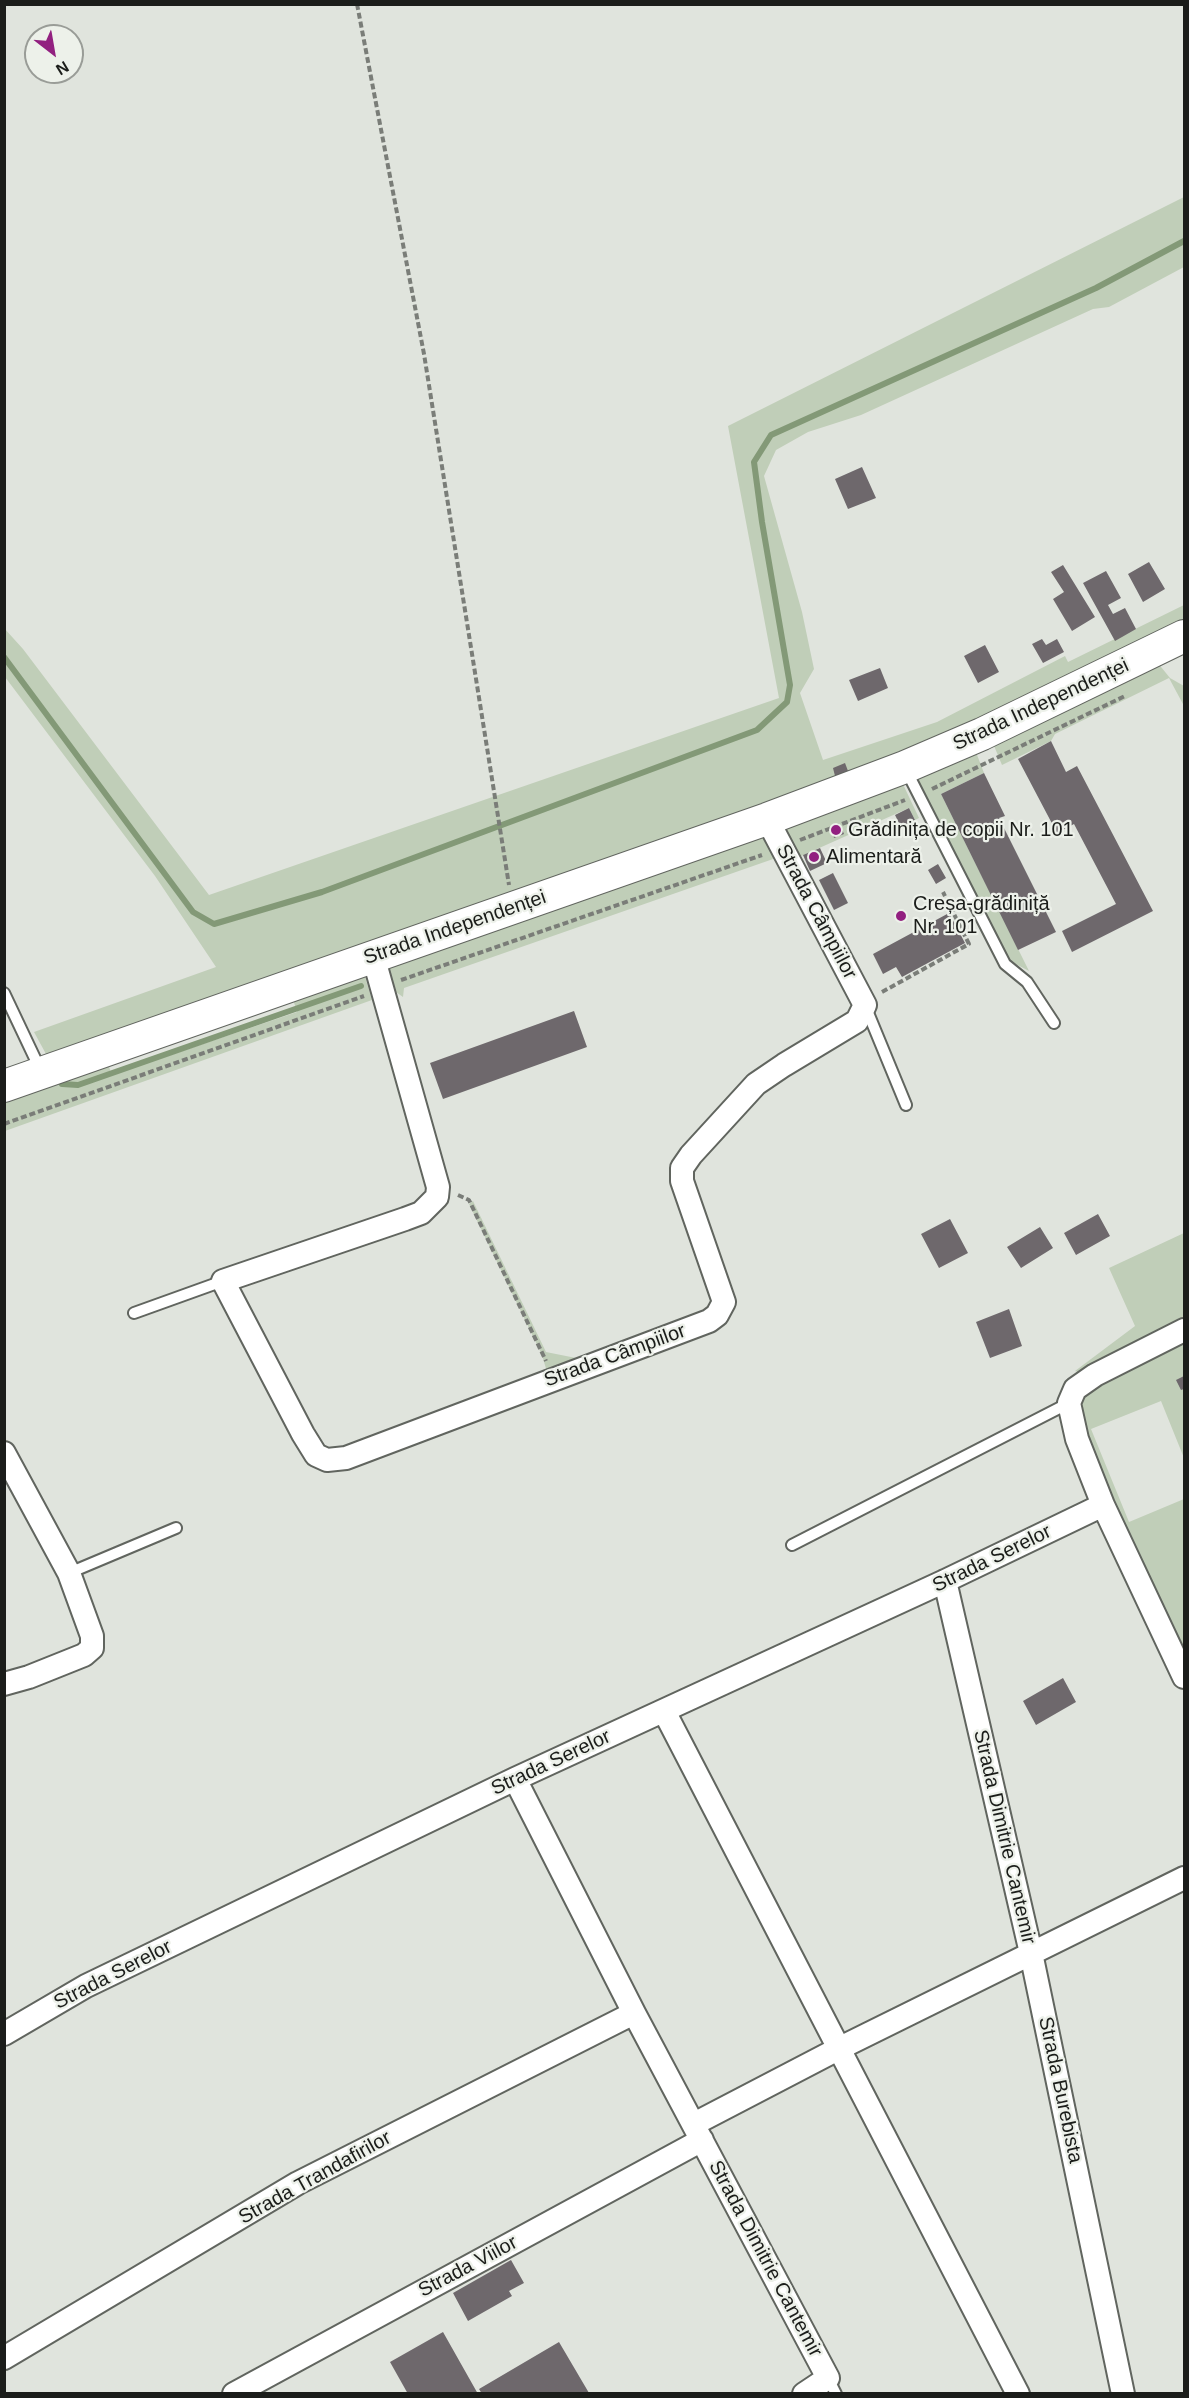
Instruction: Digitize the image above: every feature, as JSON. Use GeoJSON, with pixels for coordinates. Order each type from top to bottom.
{"type":"FeatureCollection","features":[{"type":"Feature","properties":{"kind":"main road","name":"Strada Independenței"},"geometry":{"type":"LineString","coordinates":[[4,1086],[767,819],[905,767],[1182,644]]}},
{"type":"Feature","properties":{"kind":"street","name":"Strada Câmpiilor"},"geometry":{"type":"LineString","coordinates":[[223,1281],[303,1434],[316,1455],[327,1460],[346,1458],[709,1321],[717,1314],[724,1302],[682,1181],[682,1168],[691,1155],[756,1084],[818,1043],[857,1021],[865,1005],[767,819]]}},
{"type":"Feature","properties":{"kind":"street"},"geometry":{"type":"LineString","coordinates":[[223,1281],[420,1213],[437,1197],[438,1186],[373,956]]}},
{"type":"Feature","properties":{"kind":"street"},"geometry":{"type":"LineString","coordinates":[[1185,1330],[1095,1375],[1076,1389],[1070,1403],[1077,1439],[1103,1505],[1185,1677]]}},
{"type":"Feature","properties":{"kind":"street"},"geometry":{"type":"LineString","coordinates":[[4,1453],[69,1573],[92,1636],[92,1648],[84,1654],[29,1677],[4,1684]]}},
{"type":"Feature","properties":{"kind":"street","name":"Strada Serelor"},"geometry":{"type":"LineString","coordinates":[[4,2034],[86,1986],[515,1779],[945,1581],[1103,1505]]}},
{"type":"Feature","properties":{"kind":"street","name":"Strada Dimitrie Cantemir"},"geometry":{"type":"LineString","coordinates":[[698,2132],[838,2049],[1031,1953],[945,1581]]}},
{"type":"Feature","properties":{"kind":"street"},"geometry":{"type":"LineString","coordinates":[[664,1711],[1018,2394]]}},
{"type":"Feature","properties":{"kind":"street","name":"Strada Dimitrie Cantemir"},"geometry":{"type":"LineString","coordinates":[[515,1779],[634,2013],[832,2386]]}},
{"type":"Feature","properties":{"kind":"street"},"geometry":{"type":"LineString","coordinates":[[1031,1953],[1185,1878]]}},
{"type":"Feature","properties":{"kind":"street","name":"Strada Burebista"},"geometry":{"type":"LineString","coordinates":[[1031,1953],[1123,2394]]}},
{"type":"Feature","properties":{"kind":"street","name":"Strada Trandafirilor"},"geometry":{"type":"LineString","coordinates":[[4,2358],[298,2183],[634,2013]]}},
{"type":"Feature","properties":{"kind":"street","name":"Strada Viilor"},"geometry":{"type":"LineString","coordinates":[[234,2394],[698,2132]]}},
{"type":"Feature","properties":{"kind":"street"},"geometry":{"type":"LineString","coordinates":[[804,2394],[832,2386]]}},
{"type":"Feature","properties":{"kind":"lane"},"geometry":{"type":"LineString","coordinates":[[905,767],[1005,964],[1028,982],[1054,1023]]}},
{"type":"Feature","properties":{"kind":"lane"},"geometry":{"type":"LineString","coordinates":[[4,993],[42,1072]]}},
{"type":"Feature","properties":{"kind":"lane","name":"Strada Câmpiilor"},"geometry":{"type":"LineString","coordinates":[[865,1005],[906,1105]]}},
{"type":"Feature","properties":{"kind":"lane"},"geometry":{"type":"LineString","coordinates":[[134,1312],[223,1281]]}},
{"type":"Feature","properties":{"kind":"lane"},"geometry":{"type":"LineString","coordinates":[[792,1545],[1070,1403]]}},
{"type":"Feature","properties":{"kind":"lane"},"geometry":{"type":"LineString","coordinates":[[69,1573],[177,1528]]}},
{"type":"Feature","properties":{"kind":"path"},"geometry":{"type":"LineString","coordinates":[[357,4],[424,354],[513,908]]}},
{"type":"Feature","properties":{"kind":"path"},"geometry":{"type":"LineString","coordinates":[[865,1005],[887,987],[969,944],[943,892]]}},
{"type":"Feature","properties":{"kind":"path"},"geometry":{"type":"LineString","coordinates":[[438,1186],[469,1200],[543,1351],[552,1379]]}},
{"type":"Feature","properties":{"kind":"green space"},"geometry":{"type":"Polygon","coordinates":[[[1184,197],[1184,267],[1109,307],[1093,309],[861,415],[808,432],[776,450],[764,476],[802,612],[814,669],[800,693],[823,760],[937,722],[1065,656],[1068,662],[1184,605],[1184,629],[830,786],[46,1054],[34,1032],[216,967],[155,876],[5,677],[4,628],[23,649],[209,895],[779,698],[728,426],[1184,197]]]}},
{"type":"Feature","properties":{"kind":"green space"},"geometry":{"type":"Polygon","coordinates":[[[1157,662],[1170,678],[1184,686],[1184,706],[1169,678],[1055,734],[1051,741],[1002,765],[992,741],[1157,662]]]}},
{"type":"Feature","properties":{"kind":"green space"},"geometry":{"type":"Polygon","coordinates":[[[974,747],[984,773],[941,794],[1029,971],[1010,961],[913,774],[974,747]]]}},
{"type":"Feature","properties":{"kind":"green space"},"geometry":{"type":"Polygon","coordinates":[[[901,780],[919,818],[915,820],[909,808],[799,857],[782,826],[901,780]]]}},
{"type":"Feature","properties":{"kind":"green space"},"geometry":{"type":"Polygon","coordinates":[[[762,833],[776,858],[404,988],[403,997],[393,990],[385,962],[762,833]]]}},
{"type":"Feature","properties":{"kind":"green space"},"geometry":{"type":"Polygon","coordinates":[[[363,970],[372,1000],[5,1131],[5,1095],[105,1056],[112,1075],[297,1012],[291,993],[363,970]]]}},
{"type":"Feature","properties":{"kind":"green space"},"geometry":{"type":"Polygon","coordinates":[[[473,1201],[546,1352],[581,1359],[547,1372],[542,1355],[469,1204],[473,1201]]]}},
{"type":"Feature","properties":{"kind":"green space"},"geometry":{"type":"Polygon","coordinates":[[[1184,1233],[1184,1322],[1082,1373],[1075,1371],[1135,1326],[1109,1268],[1184,1233]]]}},
{"type":"Feature","properties":{"kind":"green space"},"geometry":{"type":"Polygon","coordinates":[[[1184,1339],[1184,1458],[1161,1401],[1091,1429],[1129,1522],[1184,1499],[1184,1663],[1081,1433],[1080,1401],[1089,1387],[1184,1339]]]}},
{"type":"Feature","properties":{"kind":"building"},"geometry":{"type":"Polygon","coordinates":[[[862,467],[876,498],[848,509],[835,479],[862,467]]]}},
{"type":"Feature","properties":{"kind":"building"},"geometry":{"type":"Polygon","coordinates":[[[1149,562],[1165,589],[1143,602],[1128,574],[1149,562]]]}},
{"type":"Feature","properties":{"kind":"building"},"geometry":{"type":"Polygon","coordinates":[[[1063,565],[1095,617],[1072,631],[1053,599],[1064,592],[1051,572],[1063,565]]]}},
{"type":"Feature","properties":{"kind":"building"},"geometry":{"type":"Polygon","coordinates":[[[1106,571],[1121,598],[1108,605],[1113,614],[1125,608],[1136,629],[1115,641],[1083,583],[1106,571]]]}},
{"type":"Feature","properties":{"kind":"building"},"geometry":{"type":"Polygon","coordinates":[[[1042,639],[1046,645],[1057,639],[1064,652],[1043,663],[1032,644],[1042,639]]]}},
{"type":"Feature","properties":{"kind":"building"},"geometry":{"type":"Polygon","coordinates":[[[985,645],[999,672],[978,683],[964,656],[985,645]]]}},
{"type":"Feature","properties":{"kind":"building"},"geometry":{"type":"Polygon","coordinates":[[[880,668],[888,688],[858,701],[849,680],[880,668]]]}},
{"type":"Feature","properties":{"kind":"building"},"geometry":{"type":"Polygon","coordinates":[[[1051,741],[1066,772],[1077,766],[1153,911],[1072,952],[1062,931],[1116,904],[1074,824],[1057,833],[1018,759],[1051,741]]]}},
{"type":"Feature","properties":{"kind":"building"},"geometry":{"type":"Polygon","coordinates":[[[845,763],[848,771],[835,776],[833,768],[845,763]]]}},
{"type":"Feature","properties":{"kind":"building"},"geometry":{"type":"Polygon","coordinates":[[[984,773],[1005,816],[999,818],[1056,932],[1018,950],[941,794],[984,773]]]}},
{"type":"Feature","properties":{"kind":"building"},"geometry":{"type":"Polygon","coordinates":[[[909,808],[915,820],[901,827],[895,815],[909,808]]]}},
{"type":"Feature","properties":{"kind":"building"},"geometry":{"type":"Polygon","coordinates":[[[841,827],[844,834],[834,838],[832,831],[841,827]]]}},
{"type":"Feature","properties":{"kind":"building"},"geometry":{"type":"Polygon","coordinates":[[[820,848],[827,863],[810,871],[803,855],[820,848]]]}},
{"type":"Feature","properties":{"kind":"building"},"geometry":{"type":"Polygon","coordinates":[[[938,864],[946,878],[936,884],[928,870],[938,864]]]}},
{"type":"Feature","properties":{"kind":"building"},"geometry":{"type":"Polygon","coordinates":[[[833,873],[848,903],[834,910],[819,880],[833,873]]]}},
{"type":"Feature","properties":{"kind":"building"},"geometry":{"type":"Polygon","coordinates":[[[949,913],[965,943],[902,977],[896,967],[883,974],[873,954],[949,913]]]}},
{"type":"Feature","properties":{"kind":"building"},"geometry":{"type":"Polygon","coordinates":[[[574,1011],[587,1047],[443,1099],[430,1063],[574,1011]]]}},
{"type":"Feature","properties":{"kind":"building"},"geometry":{"type":"Polygon","coordinates":[[[1098,1214],[1110,1236],[1076,1255],[1064,1233],[1098,1214]]]}},
{"type":"Feature","properties":{"kind":"building"},"geometry":{"type":"Polygon","coordinates":[[[950,1219],[968,1253],[939,1268],[921,1234],[950,1219]]]}},
{"type":"Feature","properties":{"kind":"building"},"geometry":{"type":"Polygon","coordinates":[[[1040,1227],[1053,1248],[1021,1268],[1007,1247],[1040,1227]]]}},
{"type":"Feature","properties":{"kind":"building"},"geometry":{"type":"Polygon","coordinates":[[[1009,1309],[1022,1346],[990,1358],[976,1322],[1009,1309]]]}},
{"type":"Feature","properties":{"kind":"building"},"geometry":{"type":"Polygon","coordinates":[[[1184,1376],[1184,1389],[1181,1390],[1176,1380],[1184,1376]]]}},
{"type":"Feature","properties":{"kind":"building"},"geometry":{"type":"Polygon","coordinates":[[[1063,1678],[1076,1702],[1036,1725],[1023,1701],[1063,1678]]]}},
{"type":"Feature","properties":{"kind":"building"},"geometry":{"type":"Polygon","coordinates":[[[511,2260],[524,2283],[509,2291],[512,2296],[468,2321],[453,2293],[511,2260]]]}},
{"type":"Feature","properties":{"kind":"building"},"geometry":{"type":"Polygon","coordinates":[[[443,2332],[478,2394],[408,2394],[390,2362],[443,2332]]]}},
{"type":"Feature","properties":{"kind":"building"},"geometry":{"type":"Polygon","coordinates":[[[559,2342],[589,2393],[482,2394],[479,2389],[559,2342]]]}},
{"type":"Feature","properties":{"kind":"waterway"},"geometry":{"type":"LineString","coordinates":[[4,657],[193,912],[214,924],[322,892],[757,730],[787,702],[790,685],[754,462],[771,435],[1096,288],[1184,241]]}},
{"type":"Feature","properties":{"kind":"waterway"},"geometry":{"type":"LineString","coordinates":[[62,1084],[78,1085],[361,986]]}},
{"type":"Feature","properties":{"kind":"place","name":"Grădinița de copii Nr. 101"},"geometry":{"type":"Point","coordinates":[836,830]}},
{"type":"Feature","properties":{"kind":"place","name":"Alimentară"},"geometry":{"type":"Point","coordinates":[814,857]}},
{"type":"Feature","properties":{"kind":"place","name":"Creșa-grădiniță Nr. 101"},"geometry":{"type":"Point","coordinates":[901,916]}}]}
